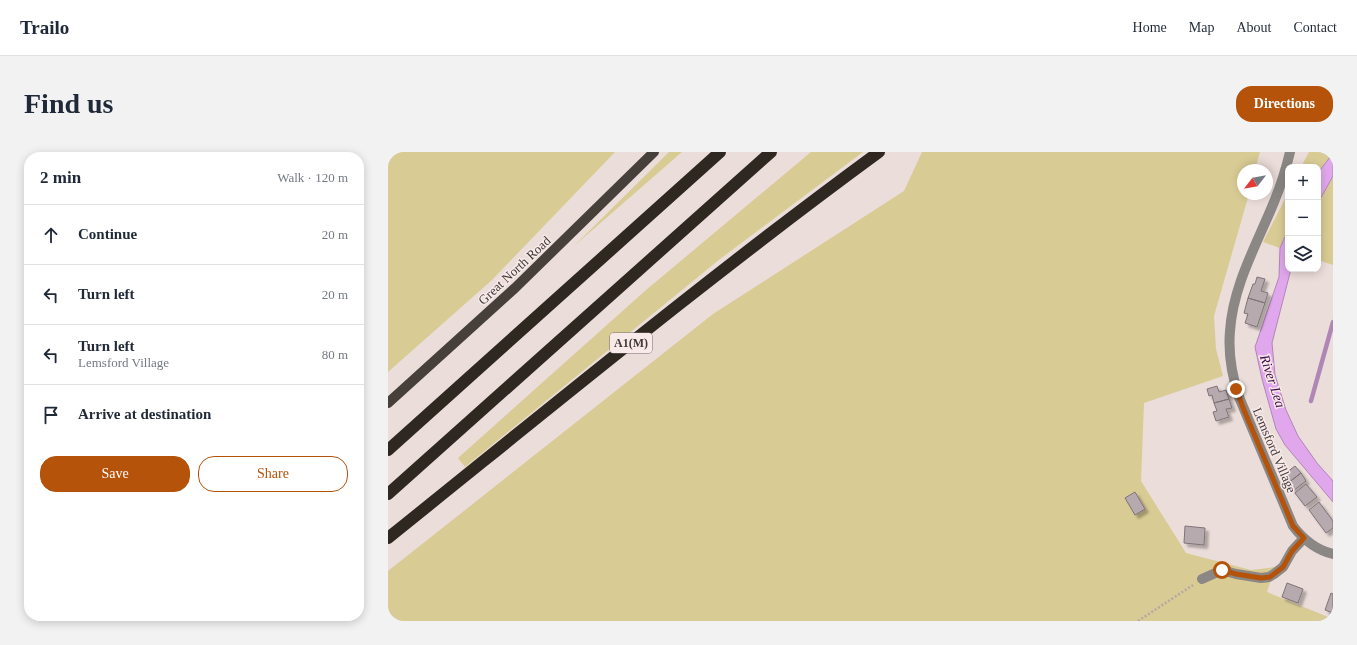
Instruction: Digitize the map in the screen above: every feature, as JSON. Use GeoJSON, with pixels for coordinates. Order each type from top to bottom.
{"type":"FeatureCollection","features":[{"type":"Feature","properties":{"kind":"highway"},"geometry":{"type":"LineString","coordinates":[[388,450],[720,152]]}},
{"type":"Feature","properties":{"kind":"highway"},"geometry":{"type":"LineString","coordinates":[[388,494],[771,152]]}},
{"type":"Feature","properties":{"kind":"highway","name":"A1(M)"},"geometry":{"type":"LineString","coordinates":[[388,538],[677,306],[802,209],[879,152]]}},
{"type":"Feature","properties":{"kind":"main road","name":"Great North Road"},"geometry":{"type":"LineString","coordinates":[[388,403],[515,288],[654,152]]}},
{"type":"Feature","properties":{"kind":"street","name":"Lemsford Village"},"geometry":{"type":"LineString","coordinates":[[1290,152],[1279,189],[1239,286],[1231,317],[1230,358],[1237,393],[1276,497],[1293,526],[1304,538],[1317,548],[1333,554]]}},
{"type":"Feature","properties":{"kind":"street"},"geometry":{"type":"LineString","coordinates":[[1202,579],[1222,570],[1261,578],[1270,577],[1283,567],[1292,551],[1304,538]]}},
{"type":"Feature","properties":{"kind":"path"},"geometry":{"type":"LineString","coordinates":[[1138,621],[1202,579]]}},
{"type":"Feature","properties":{"kind":"shaded area"},"geometry":{"type":"Polygon","coordinates":[[[388,152],[615,152],[492,280],[388,372],[388,152]]]}},
{"type":"Feature","properties":{"kind":"shaded area"},"geometry":{"type":"Polygon","coordinates":[[[669,152],[682,152],[574,246],[669,152]]]}},
{"type":"Feature","properties":{"kind":"shaded area"},"geometry":{"type":"Polygon","coordinates":[[[811,152],[863,152],[720,259],[465,467],[458,458],[646,290],[811,152]]]}},
{"type":"Feature","properties":{"kind":"shaded area"},"geometry":{"type":"Polygon","coordinates":[[[922,152],[1260,152],[1257,164],[1237,164],[1237,200],[1247,200],[1214,316],[1216,349],[1223,376],[1144,403],[1141,481],[1186,553],[1251,570],[1275,567],[1267,592],[1333,619],[1333,621],[388,621],[388,571],[713,314],[904,191],[922,152]]]}},
{"type":"Feature","properties":{"kind":"shaded area"},"geometry":{"type":"Polygon","coordinates":[[[1309,152],[1333,152],[1321,169],[1321,164],[1303,164],[1309,152]]]}},
{"type":"Feature","properties":{"kind":"shaded area"},"geometry":{"type":"Polygon","coordinates":[[[1333,176],[1333,265],[1321,261],[1321,198],[1333,176]]]}},
{"type":"Feature","properties":{"kind":"shaded area"},"geometry":{"type":"Polygon","coordinates":[[[1285,199],[1285,237],[1280,248],[1263,242],[1285,199]]]}},
{"type":"Feature","properties":{"kind":"water"},"geometry":{"type":"Polygon","coordinates":[[[1333,153],[1333,176],[1321,198],[1321,169],[1333,153]]]}},
{"type":"Feature","properties":{"kind":"water","name":"River Lea"},"geometry":{"type":"Polygon","coordinates":[[[1285,237],[1285,272],[1290,272],[1272,343],[1275,375],[1286,410],[1298,436],[1317,463],[1333,481],[1333,502],[1285,445],[1276,429],[1255,347],[1279,277],[1280,248],[1285,237]]]}},
{"type":"Feature","properties":{"kind":"building"},"geometry":{"type":"Polygon","coordinates":[[[1257,277],[1265,279],[1261,291],[1268,293],[1265,303],[1248,298],[1257,277]]]}},
{"type":"Feature","properties":{"kind":"building"},"geometry":{"type":"Polygon","coordinates":[[[1248,298],[1265,303],[1257,327],[1245,323],[1248,314],[1244,313],[1248,298]]]}},
{"type":"Feature","properties":{"kind":"building"},"geometry":{"type":"Polygon","coordinates":[[[1217,386],[1219,392],[1226,390],[1229,399],[1214,403],[1212,395],[1209,396],[1207,389],[1217,386]]]}},
{"type":"Feature","properties":{"kind":"building"},"geometry":{"type":"Polygon","coordinates":[[[1229,399],[1232,408],[1226,409],[1229,417],[1216,421],[1213,412],[1217,411],[1214,403],[1229,399]]]}},
{"type":"Feature","properties":{"kind":"building"},"geometry":{"type":"Polygon","coordinates":[[[1295,466],[1301,473],[1288,483],[1282,476],[1295,466]]]}},
{"type":"Feature","properties":{"kind":"building"},"geometry":{"type":"Polygon","coordinates":[[[1301,473],[1306,481],[1293,491],[1288,483],[1301,473]]]}},
{"type":"Feature","properties":{"kind":"building"},"geometry":{"type":"Polygon","coordinates":[[[1306,484],[1317,497],[1305,506],[1295,493],[1306,484]]]}},
{"type":"Feature","properties":{"kind":"building"},"geometry":{"type":"Polygon","coordinates":[[[1135,492],[1145,509],[1135,515],[1125,498],[1135,492]]]}},
{"type":"Feature","properties":{"kind":"building"},"geometry":{"type":"Polygon","coordinates":[[[1319,502],[1333,521],[1333,528],[1326,533],[1309,510],[1319,502]]]}},
{"type":"Feature","properties":{"kind":"building"},"geometry":{"type":"Polygon","coordinates":[[[1185,526],[1205,528],[1204,545],[1184,543],[1185,526]]]}},
{"type":"Feature","properties":{"kind":"building"},"geometry":{"type":"Polygon","coordinates":[[[1287,583],[1303,589],[1298,603],[1282,597],[1287,583]]]}},
{"type":"Feature","properties":{"kind":"building"},"geometry":{"type":"Polygon","coordinates":[[[1331,593],[1333,594],[1333,613],[1325,610],[1331,593]]]}},
{"type":"Feature","properties":{"kind":"waterway"},"geometry":{"type":"LineString","coordinates":[[1311,401],[1333,322]]}},
{"type":"Feature","properties":{"kind":"route"},"geometry":{"type":"LineString","coordinates":[[1222,570],[1261,578],[1270,577],[1283,567],[1292,551],[1304,538],[1293,526],[1236,389]]}}]}
